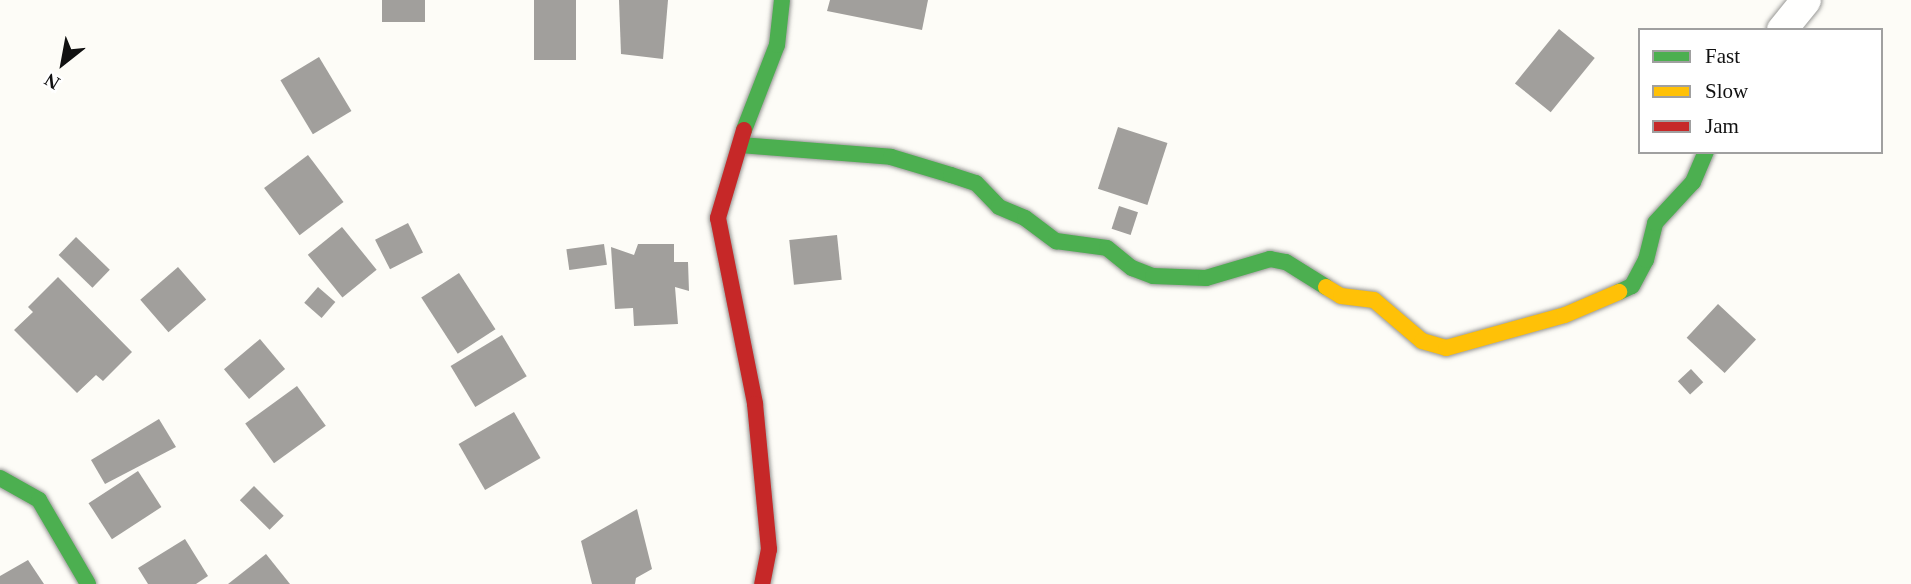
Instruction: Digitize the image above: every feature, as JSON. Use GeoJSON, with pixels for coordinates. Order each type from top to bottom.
{"type":"FeatureCollection","features":[{"type":"Feature","properties":{"kind":"street"},"geometry":{"type":"LineString","coordinates":[[762,584],[769,549],[755,404],[718,218],[740,145],[777,45],[782,0]]}},
{"type":"Feature","properties":{"kind":"street"},"geometry":{"type":"LineString","coordinates":[[1784,28],[1806,0]]}},
{"type":"Feature","properties":{"kind":"street"},"geometry":{"type":"LineString","coordinates":[[740,145],[854,152],[951,175],[975,183],[999,207],[1025,218],[1056,242],[1107,248],[1132,268],[1153,276],[1206,278],[1270,259],[1286,262],[1341,296],[1374,300],[1422,341],[1446,348],[1564,315],[1632,286],[1644,267],[1655,223],[1693,182],[1705,154]]}},
{"type":"Feature","properties":{"kind":"street"},"geometry":{"type":"LineString","coordinates":[[0,478],[39,500],[88,584]]}},
{"type":"Feature","properties":{"kind":"building"},"geometry":{"type":"Polygon","coordinates":[[[382,0],[425,0],[425,22],[382,22],[382,0]]]}},
{"type":"Feature","properties":{"kind":"building"},"geometry":{"type":"Polygon","coordinates":[[[534,0],[576,0],[576,60],[534,60],[534,0]]]}},
{"type":"Feature","properties":{"kind":"building"},"geometry":{"type":"Polygon","coordinates":[[[619,0],[668,0],[663,59],[621,54],[619,0]]]}},
{"type":"Feature","properties":{"kind":"building"},"geometry":{"type":"Polygon","coordinates":[[[830,0],[928,0],[922,30],[827,11],[830,0]]]}},
{"type":"Feature","properties":{"kind":"building"},"geometry":{"type":"Polygon","coordinates":[[[1559,29],[1595,58],[1551,112],[1515,83],[1559,29]]]}},
{"type":"Feature","properties":{"kind":"building"},"geometry":{"type":"Polygon","coordinates":[[[319,57],[351,111],[313,134],[280,80],[319,57]]]}},
{"type":"Feature","properties":{"kind":"building"},"geometry":{"type":"Polygon","coordinates":[[[1118,127],[1167,143],[1147,205],[1098,189],[1118,127]]]}},
{"type":"Feature","properties":{"kind":"building"},"geometry":{"type":"Polygon","coordinates":[[[308,155],[344,202],[300,235],[264,188],[308,155]]]}},
{"type":"Feature","properties":{"kind":"building"},"geometry":{"type":"Polygon","coordinates":[[[1119,206],[1138,212],[1131,235],[1112,229],[1119,206]]]}},
{"type":"Feature","properties":{"kind":"building"},"geometry":{"type":"Polygon","coordinates":[[[408,223],[423,252],[390,269],[375,240],[408,223]]]}},
{"type":"Feature","properties":{"kind":"building"},"geometry":{"type":"Polygon","coordinates":[[[342,227],[377,270],[342,297],[308,255],[342,227]]]}},
{"type":"Feature","properties":{"kind":"building"},"geometry":{"type":"Polygon","coordinates":[[[837,235],[842,280],[794,285],[789,240],[837,235]]]}},
{"type":"Feature","properties":{"kind":"building"},"geometry":{"type":"Polygon","coordinates":[[[76,237],[110,270],[92,288],[59,255],[76,237]]]}},
{"type":"Feature","properties":{"kind":"building"},"geometry":{"type":"Polygon","coordinates":[[[604,244],[607,265],[569,270],[566,249],[604,244]]]}},
{"type":"Feature","properties":{"kind":"building"},"geometry":{"type":"Polygon","coordinates":[[[638,244],[674,244],[674,262],[688,262],[689,291],[675,287],[678,324],[634,326],[633,308],[615,309],[611,247],[634,255],[638,244]]]}},
{"type":"Feature","properties":{"kind":"building"},"geometry":{"type":"Polygon","coordinates":[[[178,267],[206,299],[168,332],[140,300],[178,267]]]}},
{"type":"Feature","properties":{"kind":"building"},"geometry":{"type":"Polygon","coordinates":[[[459,273],[495,329],[458,354],[421,298],[459,273]]]}},
{"type":"Feature","properties":{"kind":"building"},"geometry":{"type":"Polygon","coordinates":[[[58,277],[132,352],[103,381],[96,375],[77,393],[14,330],[33,312],[28,307],[58,277]]]}},
{"type":"Feature","properties":{"kind":"building"},"geometry":{"type":"Polygon","coordinates":[[[318,287],[335,302],[322,318],[304,303],[318,287]]]}},
{"type":"Feature","properties":{"kind":"building"},"geometry":{"type":"Polygon","coordinates":[[[1718,304],[1756,339],[1725,373],[1687,338],[1718,304]]]}},
{"type":"Feature","properties":{"kind":"building"},"geometry":{"type":"Polygon","coordinates":[[[502,335],[527,376],[475,407],[451,366],[502,335]]]}},
{"type":"Feature","properties":{"kind":"building"},"geometry":{"type":"Polygon","coordinates":[[[260,339],[285,369],[249,399],[224,369],[260,339]]]}},
{"type":"Feature","properties":{"kind":"building"},"geometry":{"type":"Polygon","coordinates":[[[1691,369],[1703,382],[1690,394],[1678,381],[1691,369]]]}},
{"type":"Feature","properties":{"kind":"building"},"geometry":{"type":"Polygon","coordinates":[[[297,386],[326,426],[274,463],[245,424],[297,386]]]}},
{"type":"Feature","properties":{"kind":"building"},"geometry":{"type":"Polygon","coordinates":[[[514,412],[540,458],[485,490],[459,444],[514,412]]]}},
{"type":"Feature","properties":{"kind":"building"},"geometry":{"type":"Polygon","coordinates":[[[159,419],[176,447],[105,484],[91,460],[159,419]]]}},
{"type":"Feature","properties":{"kind":"building"},"geometry":{"type":"Polygon","coordinates":[[[138,471],[161,507],[112,539],[89,503],[138,471]]]}},
{"type":"Feature","properties":{"kind":"building"},"geometry":{"type":"Polygon","coordinates":[[[254,486],[284,516],[270,530],[240,500],[254,486]]]}},
{"type":"Feature","properties":{"kind":"building"},"geometry":{"type":"Polygon","coordinates":[[[637,509],[652,569],[636,578],[635,584],[592,584],[581,541],[637,509]]]}},
{"type":"Feature","properties":{"kind":"building"},"geometry":{"type":"Polygon","coordinates":[[[185,539],[208,576],[196,584],[148,584],[138,568],[185,539]]]}},
{"type":"Feature","properties":{"kind":"building"},"geometry":{"type":"Polygon","coordinates":[[[266,554],[290,584],[228,584],[266,554]]]}},
{"type":"Feature","properties":{"kind":"building"},"geometry":{"type":"Polygon","coordinates":[[[28,560],[44,584],[0,584],[0,576],[28,560]]]}},
{"type":"Feature","properties":{"kind":"traffic: fast"},"geometry":{"type":"LineString","coordinates":[[744,130],[777,45],[782,0]]}},
{"type":"Feature","properties":{"kind":"traffic: fast"},"geometry":{"type":"LineString","coordinates":[[740,145],[891,157],[951,175],[976,183],[999,207],[1025,218],[1056,241],[1107,248],[1132,268],[1153,276],[1206,278],[1270,259],[1286,262],[1326,287]]}},
{"type":"Feature","properties":{"kind":"traffic: fast"},"geometry":{"type":"LineString","coordinates":[[1619,292],[1632,286],[1646,260],[1655,223],[1693,182],[1705,154]]}},
{"type":"Feature","properties":{"kind":"traffic: fast"},"geometry":{"type":"LineString","coordinates":[[0,478],[39,500],[88,584]]}},
{"type":"Feature","properties":{"kind":"traffic: slow"},"geometry":{"type":"LineString","coordinates":[[1326,287],[1341,296],[1374,300],[1422,341],[1446,348],[1565,315],[1619,292]]}},
{"type":"Feature","properties":{"kind":"traffic: jam"},"geometry":{"type":"LineString","coordinates":[[744,130],[718,218],[755,404],[769,549],[762,584]]}}]}
